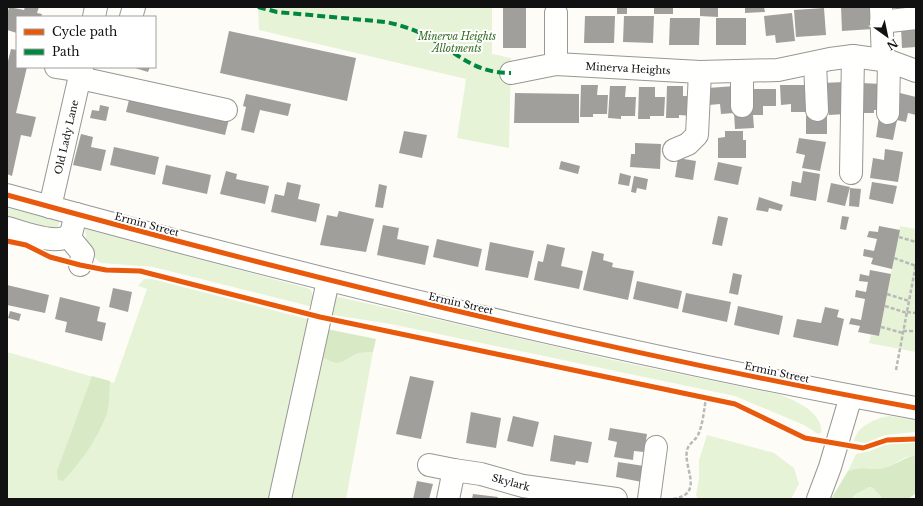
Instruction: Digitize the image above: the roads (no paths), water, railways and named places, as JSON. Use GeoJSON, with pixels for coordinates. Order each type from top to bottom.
{"type":"FeatureCollection","features":[{"type":"Feature","properties":{"kind":"street"},"geometry":{"type":"LineString","coordinates":[[556,13],[556,64]]}},
{"type":"Feature","properties":{"kind":"street"},"geometry":{"type":"LineString","coordinates":[[888,113],[886,61],[881,14],[916,18]]}},
{"type":"Feature","properties":{"kind":"street"},"geometry":{"type":"LineString","coordinates":[[851,173],[853,56]]}},
{"type":"Feature","properties":{"kind":"street","name":"Minerva Heights"},"geometry":{"type":"LineString","coordinates":[[511,73],[556,64],[700,72],[778,70],[853,56],[886,61],[916,71]]}},
{"type":"Feature","properties":{"kind":"street"},"geometry":{"type":"LineString","coordinates":[[815,63],[817,110]]}},
{"type":"Feature","properties":{"kind":"street"},"geometry":{"type":"LineString","coordinates":[[61,68],[226,110]]}},
{"type":"Feature","properties":{"kind":"street"},"geometry":{"type":"LineString","coordinates":[[742,71],[742,106]]}},
{"type":"Feature","properties":{"kind":"street","name":"Old Lady Lane"},"geometry":{"type":"LineString","coordinates":[[50,207],[81,72]]}},
{"type":"Feature","properties":{"kind":"street"},"geometry":{"type":"LineString","coordinates":[[674,150],[688,144],[698,135],[700,72]]}},
{"type":"Feature","properties":{"kind":"street","name":"Ermin Street"},"geometry":{"type":"LineString","coordinates":[[7,195],[328,281],[568,337],[851,396],[916,408]]}},
{"type":"Feature","properties":{"kind":"street"},"geometry":{"type":"LineString","coordinates":[[7,228],[54,240],[68,236],[72,231],[76,214]]}},
{"type":"Feature","properties":{"kind":"street"},"geometry":{"type":"LineString","coordinates":[[68,236],[83,254],[80,265]]}},
{"type":"Feature","properties":{"kind":"street"},"geometry":{"type":"LineString","coordinates":[[280,499],[328,281]]}},
{"type":"Feature","properties":{"kind":"street"},"geometry":{"type":"LineString","coordinates":[[818,499],[830,467],[851,396]]}},
{"type":"Feature","properties":{"kind":"street"},"geometry":{"type":"LineString","coordinates":[[649,499],[656,447]]}},
{"type":"Feature","properties":{"kind":"street","name":"Skylark"},"geometry":{"type":"LineString","coordinates":[[429,465],[481,474],[523,486],[616,499]]}},
{"type":"Feature","properties":{"kind":"street"},"geometry":{"type":"LineString","coordinates":[[448,499],[454,470]]}},
{"type":"Feature","properties":{"kind":"park label","name":"Minerva Heights Allotments"},"geometry":{"type":"Point","coordinates":[457,42]}}]}
